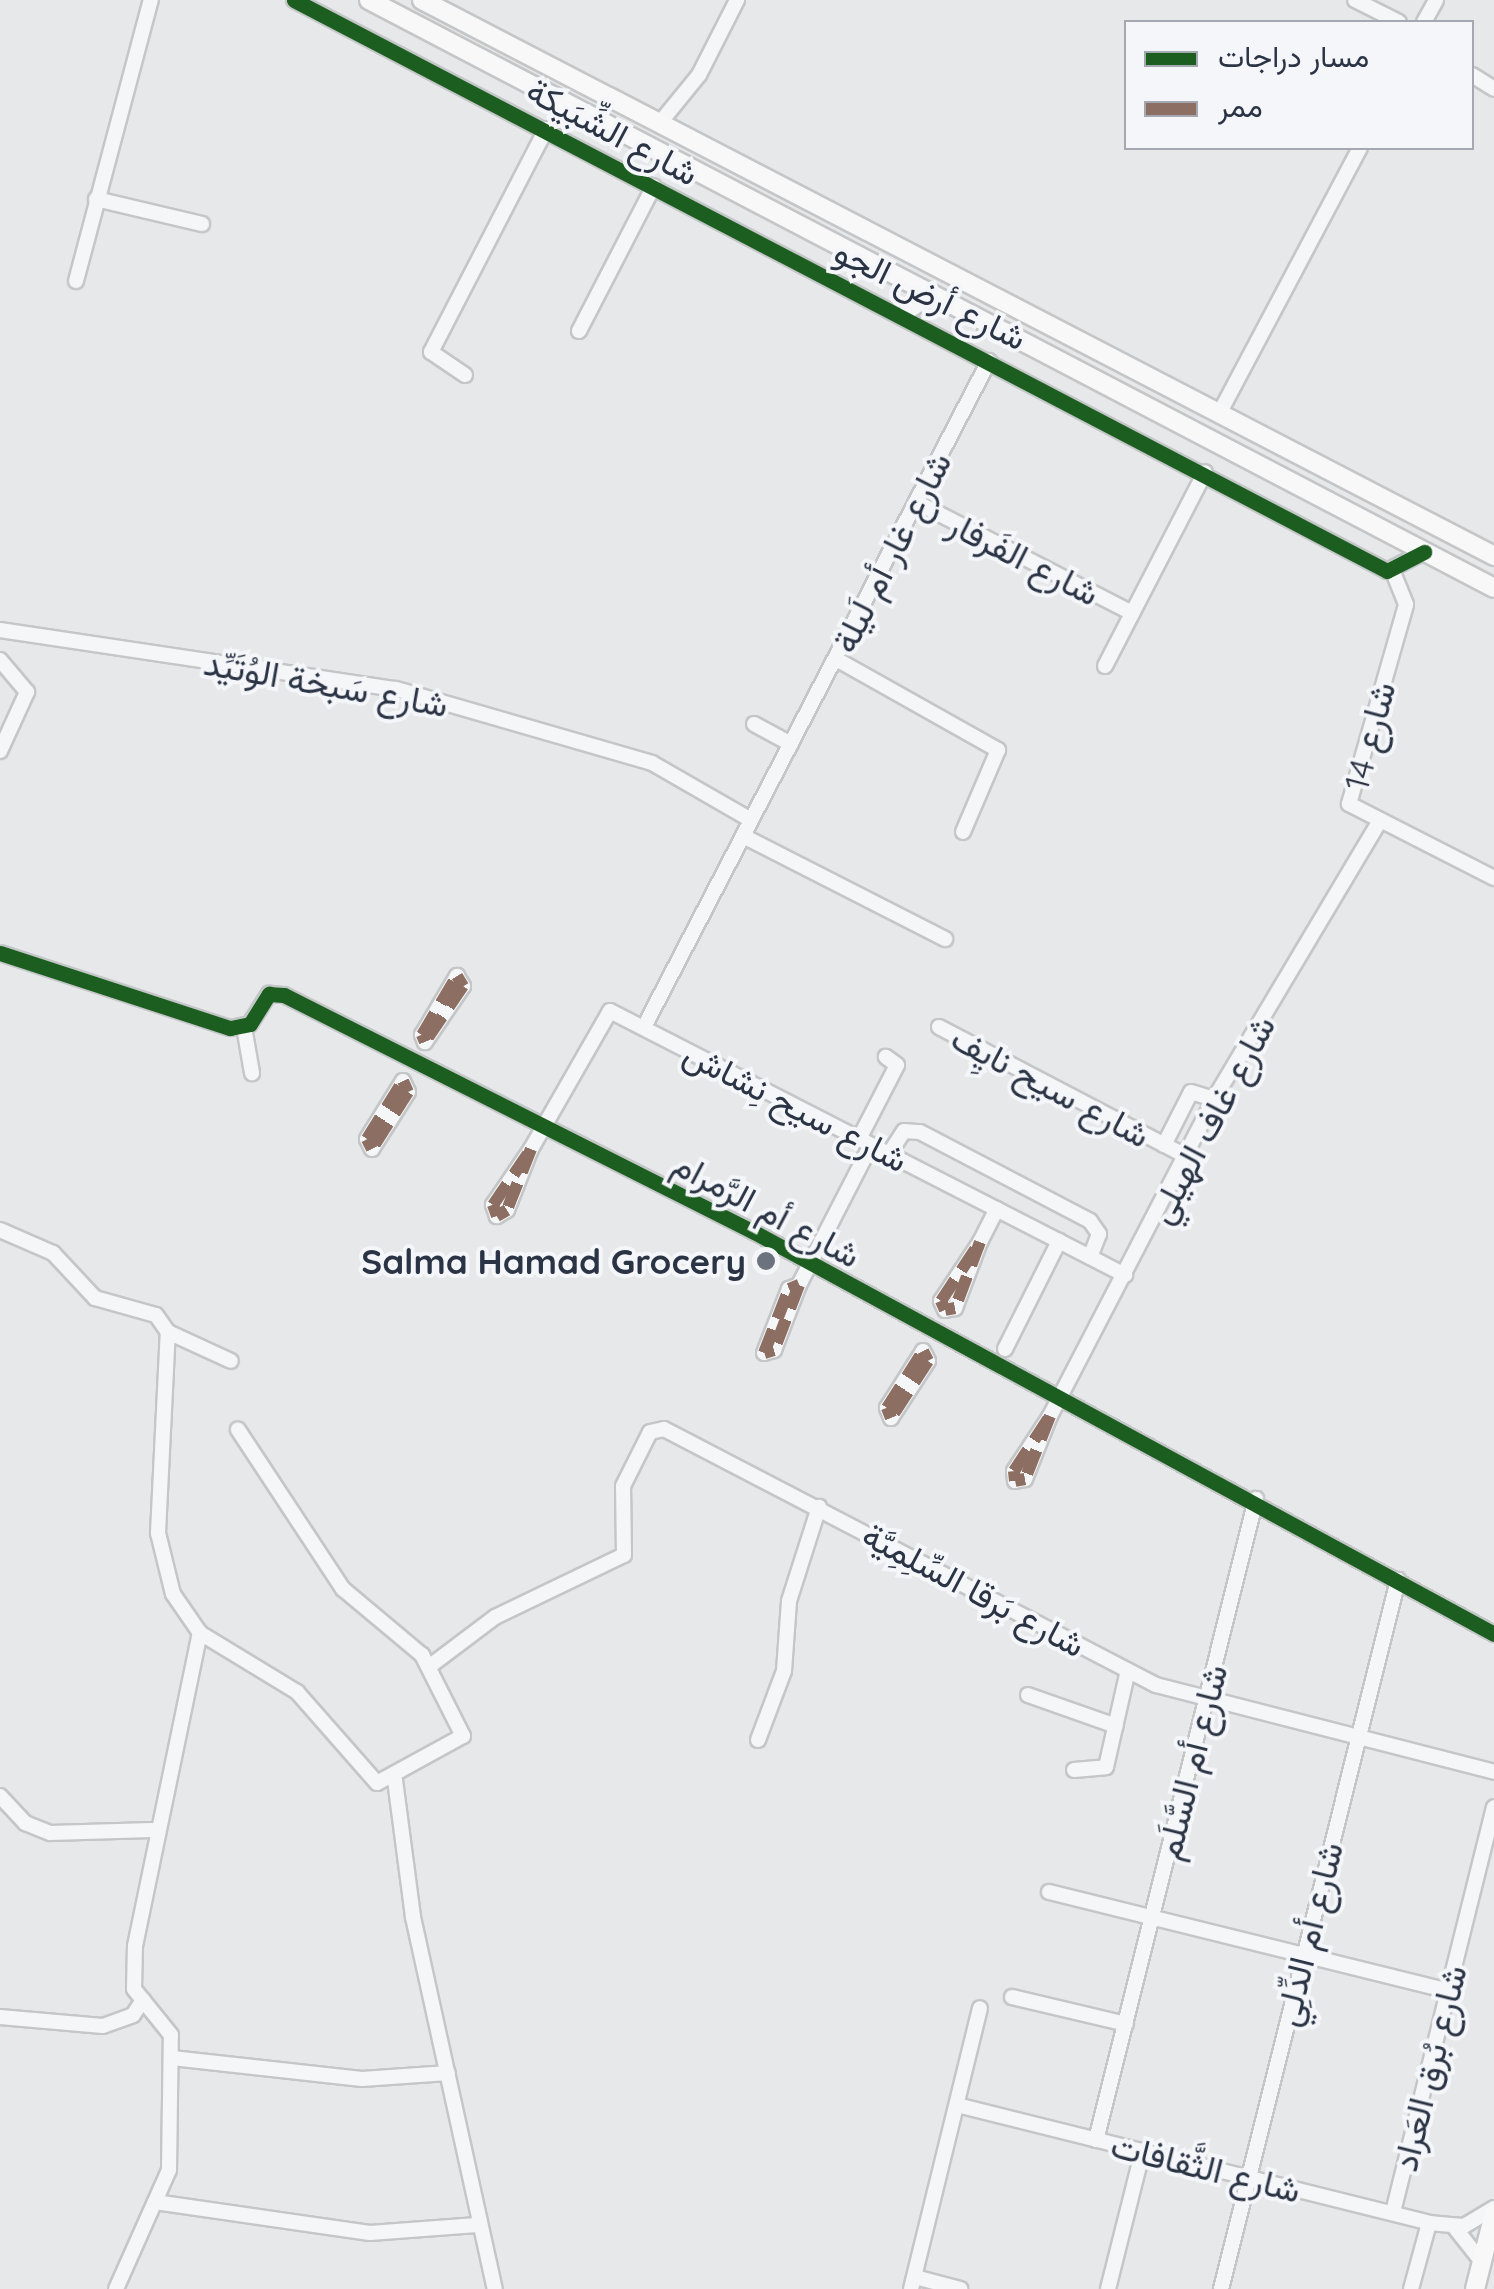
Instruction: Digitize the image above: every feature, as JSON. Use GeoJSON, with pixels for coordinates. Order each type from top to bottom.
{"type":"FeatureCollection","features":[{"type":"Feature","properties":{"kind":"main road","name":"شارع أرض الجو"},"geometry":{"type":"LineString","coordinates":[[368,0],[811,235],[1060,357],[1494,588]]}},
{"type":"Feature","properties":{"kind":"main road","name":"شارع أرض الجو"},"geometry":{"type":"LineString","coordinates":[[422,0],[1494,556]]}},
{"type":"Feature","properties":{"kind":"main road"},"geometry":{"type":"LineString","coordinates":[[811,235],[808,216],[825,208]]}},
{"type":"Feature","properties":{"kind":"main road"},"geometry":{"type":"LineString","coordinates":[[1060,357],[1077,354],[1080,342]]}},
{"type":"Feature","properties":{"kind":"main road"},"geometry":{"type":"LineString","coordinates":[[1475,2289],[1494,2211]]}},
{"type":"Feature","properties":{"kind":"street"},"geometry":{"type":"LineString","coordinates":[[76,281],[150,0]]}},
{"type":"Feature","properties":{"kind":"street","name":"شارع الشِّبَيكة"},"geometry":{"type":"LineString","coordinates":[[294,0],[905,312],[1205,472],[1397,567]]}},
{"type":"Feature","properties":{"kind":"street"},"geometry":{"type":"LineString","coordinates":[[659,124],[699,75],[737,0]]}},
{"type":"Feature","properties":{"kind":"street"},"geometry":{"type":"LineString","coordinates":[[1355,0],[1395,20]]}},
{"type":"Feature","properties":{"kind":"street"},"geometry":{"type":"LineString","coordinates":[[465,375],[431,352],[546,129]]}},
{"type":"Feature","properties":{"kind":"street"},"geometry":{"type":"LineString","coordinates":[[1219,414],[1359,150]]}},
{"type":"Feature","properties":{"kind":"street"},"geometry":{"type":"LineString","coordinates":[[579,331],[654,186]]}},
{"type":"Feature","properties":{"kind":"street"},"geometry":{"type":"LineString","coordinates":[[96,199],[202,224]]}},
{"type":"Feature","properties":{"kind":"street"},"geometry":{"type":"LineString","coordinates":[[905,282],[905,312]]}},
{"type":"Feature","properties":{"kind":"street"},"geometry":{"type":"LineString","coordinates":[[905,312],[934,294]]}},
{"type":"Feature","properties":{"kind":"street","name":"شارع غار أم لَيلة"},"geometry":{"type":"LineString","coordinates":[[644,1027],[990,360]]}},
{"type":"Feature","properties":{"kind":"street"},"geometry":{"type":"LineString","coordinates":[[1106,666],[1205,472]]}},
{"type":"Feature","properties":{"kind":"street","name":"شارع الفَرفار"},"geometry":{"type":"LineString","coordinates":[[916,502],[1132,614]]}},
{"type":"Feature","properties":{"kind":"street"},"geometry":{"type":"LineString","coordinates":[[1397,538],[1397,567],[1424,552]]}},
{"type":"Feature","properties":{"kind":"street","name":"شارع 14"},"geometry":{"type":"LineString","coordinates":[[1397,567],[1406,605],[1348,793],[1354,811],[1494,878]]}},
{"type":"Feature","properties":{"kind":"street","name":"شارع سَبخة الوُتَيِّد"},"geometry":{"type":"LineString","coordinates":[[0,630],[396,689],[652,763],[751,820]]}},
{"type":"Feature","properties":{"kind":"street"},"geometry":{"type":"LineString","coordinates":[[0,660],[26,692],[0,751]]}},
{"type":"Feature","properties":{"kind":"street"},"geometry":{"type":"LineString","coordinates":[[836,660],[998,750],[963,832]]}},
{"type":"Feature","properties":{"kind":"street"},"geometry":{"type":"LineString","coordinates":[[754,724],[791,744]]}},
{"type":"Feature","properties":{"kind":"street","name":"شارع غاف الهيلي"},"geometry":{"type":"LineString","coordinates":[[1050,1416],[1214,1099],[1378,824]]}},
{"type":"Feature","properties":{"kind":"street"},"geometry":{"type":"LineString","coordinates":[[743,836],[945,939]]}},
{"type":"Feature","properties":{"kind":"street"},"geometry":{"type":"LineString","coordinates":[[0,953],[244,1028],[252,1073]]}},
{"type":"Feature","properties":{"kind":"street","name":"شارع أم الرَّمرام"},"geometry":{"type":"LineString","coordinates":[[244,1028],[274,992],[1256,1499],[1494,1634]]}},
{"type":"Feature","properties":{"kind":"street","name":"شارع سيح نِشاش"},"geometry":{"type":"LineString","coordinates":[[531,1149],[599,1018],[610,1012],[1125,1274]]}},
{"type":"Feature","properties":{"kind":"street","name":"شارع سيح نايِف"},"geometry":{"type":"LineString","coordinates":[[939,1027],[1186,1156]]}},
{"type":"Feature","properties":{"kind":"street"},"geometry":{"type":"LineString","coordinates":[[406,1082],[425,1042]]}},
{"type":"Feature","properties":{"kind":"street"},"geometry":{"type":"LineString","coordinates":[[799,1285],[865,1142],[870,1102],[896,1066],[886,1057]]}},
{"type":"Feature","properties":{"kind":"street","name":"شارع سيح نايِف"},"geometry":{"type":"LineString","coordinates":[[1164,1145],[1190,1092],[1214,1099]]}},
{"type":"Feature","properties":{"kind":"street"},"geometry":{"type":"LineString","coordinates":[[889,1154],[904,1132],[920,1132],[1090,1221],[1099,1234],[1090,1256]]}},
{"type":"Feature","properties":{"kind":"street"},"geometry":{"type":"LineString","coordinates":[[923,1351],[946,1310],[942,1300],[980,1242],[996,1209]]}},
{"type":"Feature","properties":{"kind":"street"},"geometry":{"type":"LineString","coordinates":[[0,1230],[43,1246],[75,1282],[116,1308],[156,1315],[168,1332],[232,1360]]}},
{"type":"Feature","properties":{"kind":"street"},"geometry":{"type":"LineString","coordinates":[[1005,1348],[1059,1241]]}},
{"type":"Feature","properties":{"kind":"street"},"geometry":{"type":"LineString","coordinates":[[168,1332],[158,1533],[173,1594],[200,1634],[297,1692],[368,1778],[395,1780],[463,1736],[430,1666],[343,1589],[238,1430]]}},
{"type":"Feature","properties":{"kind":"street","name":"شارع بَرقا السِّلِمِيَّة"},"geometry":{"type":"LineString","coordinates":[[430,1666],[495,1617],[624,1555],[623,1486],[658,1429],[819,1506],[1128,1670],[1206,1701],[1494,1772]]}},
{"type":"Feature","properties":{"kind":"street","name":"شارع أم السَّلَم"},"geometry":{"type":"LineString","coordinates":[[1096,2140],[1256,1499]]}},
{"type":"Feature","properties":{"kind":"street","name":"شارع بَرقا السِّلِمِيَّة"},"geometry":{"type":"LineString","coordinates":[[758,1740],[784,1671],[789,1601],[819,1506]]}},
{"type":"Feature","properties":{"kind":"street","name":"شارع أم الدِّلِي"},"geometry":{"type":"LineString","coordinates":[[1221,2289],[1398,1580]]}},
{"type":"Feature","properties":{"kind":"street"},"geometry":{"type":"LineString","coordinates":[[116,2289],[170,2160],[171,2035],[133,1982],[152,1830],[200,1634]]}},
{"type":"Feature","properties":{"kind":"street","name":"شارع بَرقا السِّلِمِيَّة"},"geometry":{"type":"LineString","coordinates":[[1074,1770],[1104,1770],[1128,1670]]}},
{"type":"Feature","properties":{"kind":"street"},"geometry":{"type":"LineString","coordinates":[[1028,1695],[1116,1726]]}},
{"type":"Feature","properties":{"kind":"street"},"geometry":{"type":"LineString","coordinates":[[395,1780],[478,2225],[496,2289]]}},
{"type":"Feature","properties":{"kind":"street"},"geometry":{"type":"LineString","coordinates":[[0,1796],[25,1823],[50,1834],[152,1830]]}},
{"type":"Feature","properties":{"kind":"street","name":"شارع بُرق العَراد"},"geometry":{"type":"LineString","coordinates":[[1393,2212],[1494,1807]]}},
{"type":"Feature","properties":{"kind":"street"},"geometry":{"type":"LineString","coordinates":[[1049,1892],[1448,1990]]}},
{"type":"Feature","properties":{"kind":"street"},"geometry":{"type":"LineString","coordinates":[[1012,1997],[1126,2024]]}},
{"type":"Feature","properties":{"kind":"street"},"geometry":{"type":"LineString","coordinates":[[0,2016],[102,2026],[133,2015],[143,2000]]}},
{"type":"Feature","properties":{"kind":"street"},"geometry":{"type":"LineString","coordinates":[[960,2289],[913,2283],[980,2008]]}},
{"type":"Feature","properties":{"kind":"street"},"geometry":{"type":"LineString","coordinates":[[172,2058],[362,2078],[448,2072]]}},
{"type":"Feature","properties":{"kind":"street","name":"شارع الثَّقافات"},"geometry":{"type":"LineString","coordinates":[[957,2106],[1455,2228]]}},
{"type":"Feature","properties":{"kind":"street"},"geometry":{"type":"LineString","coordinates":[[1108,2289],[1143,2150]]}},
{"type":"Feature","properties":{"kind":"street"},"geometry":{"type":"LineString","coordinates":[[155,2202],[370,2233],[478,2225]]}},
{"type":"Feature","properties":{"kind":"street"},"geometry":{"type":"LineString","coordinates":[[1482,2262],[1455,2228],[1494,2211]]}},
{"type":"Feature","properties":{"kind":"street"},"geometry":{"type":"LineString","coordinates":[[1411,2289],[1429,2223]]}},
{"type":"Feature","properties":{"kind":"marked path"},"geometry":{"type":"LineString","coordinates":[[457,976],[463,986],[425,1042],[422,1035],[457,976]]}},
{"type":"Feature","properties":{"kind":"marked path"},"geometry":{"type":"LineString","coordinates":[[403,1081],[408,1092],[372,1149],[367,1139],[403,1081]]}},
{"type":"Feature","properties":{"kind":"marked path"},"geometry":{"type":"LineString","coordinates":[[531,1149],[507,1210],[497,1216],[493,1205],[531,1149]]}},
{"type":"Feature","properties":{"kind":"marked path"},"geometry":{"type":"LineString","coordinates":[[980,1242],[955,1308],[945,1310],[941,1301],[980,1242]]}},
{"type":"Feature","properties":{"kind":"marked path"},"geometry":{"type":"LineString","coordinates":[[799,1285],[774,1350],[764,1353],[789,1289],[799,1285]]}},
{"type":"Feature","properties":{"kind":"marked path"},"geometry":{"type":"LineString","coordinates":[[923,1351],[928,1361],[891,1418],[887,1408],[923,1351]]}},
{"type":"Feature","properties":{"kind":"marked path"},"geometry":{"type":"LineString","coordinates":[[1050,1416],[1025,1479],[1015,1481],[1014,1471],[1050,1416]]}},
{"type":"Feature","properties":{"kind":"cycle path"},"geometry":{"type":"LineString","coordinates":[[294,0],[1387,571],[1424,552]]}},
{"type":"Feature","properties":{"kind":"cycle path"},"geometry":{"type":"LineString","coordinates":[[0,953],[230,1028],[250,1024],[269,994],[284,995],[754,1232],[1494,1634]]}},
{"type":"Feature","properties":{"kind":"place","name":"Salma Hamad Grocery"},"geometry":{"type":"Point","coordinates":[766,1261]}}]}
